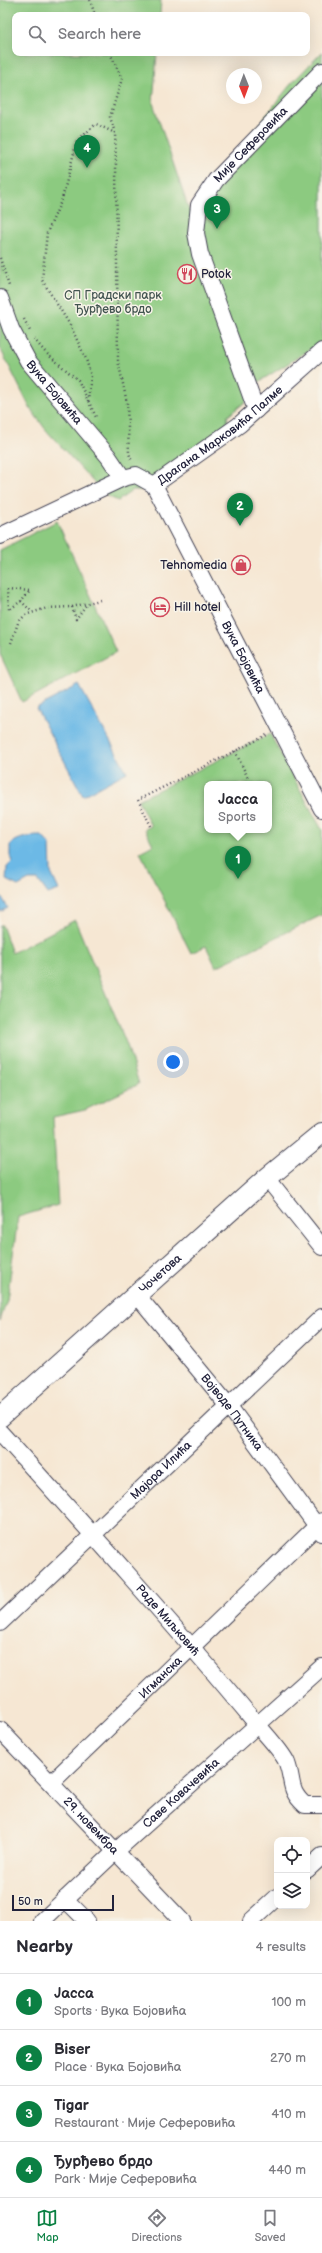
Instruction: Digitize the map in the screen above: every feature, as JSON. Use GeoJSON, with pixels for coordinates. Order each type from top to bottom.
{"type":"FeatureCollection","features":[{"type":"Feature","properties":{"kind":"street","name":"Мије Сеферовића"},"geometry":{"type":"LineString","coordinates":[[256,410],[200,254],[196,233],[199,205],[216,180],[322,71]]}},
{"type":"Feature","properties":{"kind":"street","name":"Вука Бојовића"},"geometry":{"type":"LineString","coordinates":[[5,295],[11,329],[28,362],[108,456],[123,478]]}},
{"type":"Feature","properties":{"kind":"street","name":"Драгана Марковића Палме"},"geometry":{"type":"LineString","coordinates":[[0,536],[123,478],[136,475],[154,485],[239,425],[322,351]]}},
{"type":"Feature","properties":{"kind":"street","name":"Вука Бојовића"},"geometry":{"type":"LineString","coordinates":[[154,485],[322,809]]}},
{"type":"Feature","properties":{"kind":"street","name":"Чочетова"},"geometry":{"type":"LineString","coordinates":[[0,1417],[267,1178],[322,1133]]}},
{"type":"Feature","properties":{"kind":"street"},"geometry":{"type":"LineString","coordinates":[[267,1178],[322,1247]]}},
{"type":"Feature","properties":{"kind":"street","name":"Војводе Путника"},"geometry":{"type":"LineString","coordinates":[[137,1295],[228,1405],[320,1526]]}},
{"type":"Feature","properties":{"kind":"street","name":"Мајора Илића"},"geometry":{"type":"LineString","coordinates":[[0,1623],[322,1317]]}},
{"type":"Feature","properties":{"kind":"street","name":"Раде Миљковић"},"geometry":{"type":"LineString","coordinates":[[0,1432],[93,1534],[257,1724],[287,1762],[291,1787],[296,1798],[305,1806],[322,1805]]}},
{"type":"Feature","properties":{"kind":"street","name":"Игманска"},"geometry":{"type":"LineString","coordinates":[[51,1783],[320,1526]]}},
{"type":"Feature","properties":{"kind":"street","name":"Саве Ковачевића"},"geometry":{"type":"LineString","coordinates":[[42,1921],[116,1851],[322,1667]]}},
{"type":"Feature","properties":{"kind":"street","name":"29. новембра"},"geometry":{"type":"LineString","coordinates":[[0,1730],[182,1921]]}},
{"type":"Feature","properties":{"kind":"street"},"geometry":{"type":"LineString","coordinates":[[66,1899],[87,1921]]}},
{"type":"Feature","properties":{"kind":"street"},"geometry":{"type":"LineString","coordinates":[[251,1921],[274,1901]]}},
{"type":"Feature","properties":{"kind":"path"},"geometry":{"type":"LineString","coordinates":[[90,0],[94,12]]}},
{"type":"Feature","properties":{"kind":"path"},"geometry":{"type":"LineString","coordinates":[[111,56],[122,79],[110,117],[115,133],[118,360],[128,403],[129,453]]}},
{"type":"Feature","properties":{"kind":"path"},"geometry":{"type":"LineString","coordinates":[[21,313],[35,340],[78,380],[88,401],[91,376],[86,359],[70,325],[42,280],[48,233],[62,200],[78,141],[96,124],[115,133]]}},
{"type":"Feature","properties":{"kind":"path"},"geometry":{"type":"LineString","coordinates":[[0,258],[5,295]]}},
{"type":"Feature","properties":{"kind":"path"},"geometry":{"type":"LineString","coordinates":[[8,588],[30,590],[21,601],[9,610],[8,588]]}},
{"type":"Feature","properties":{"kind":"path"},"geometry":{"type":"LineString","coordinates":[[11,643],[18,623],[25,615],[47,608],[72,607],[100,600]]}},
{"type":"Feature","properties":{"kind":"path"},"geometry":{"type":"LineString","coordinates":[[21,601],[32,612]]}},
{"type":"Feature","properties":{"kind":"path"},"geometry":{"type":"LineString","coordinates":[[72,607],[76,619],[87,604]]}},
{"type":"Feature","properties":{"kind":"path"},"geometry":{"type":"LineString","coordinates":[[151,826],[138,800],[280,728]]}},
{"type":"Feature","properties":{"kind":"path"},"geometry":{"type":"LineString","coordinates":[[235,751],[248,778]]}},
{"type":"Feature","properties":{"kind":"green space","name":"СП Градски парк Ђурђево брдо"},"geometry":{"type":"Polygon","coordinates":[[[0,0],[161,0],[160,12],[12,12],[12,56],[157,56],[153,103],[189,210],[201,199],[290,85],[322,52],[322,342],[257,383],[238,336],[233,341],[251,397],[227,417],[228,420],[221,437],[150,490],[133,490],[118,501],[105,495],[46,430],[30,408],[0,348],[0,0]]]}},
{"type":"Feature","properties":{"kind":"green space"},"geometry":{"type":"Polygon","coordinates":[[[57,521],[116,652],[22,702],[0,654],[0,550],[57,521]]]}},
{"type":"Feature","properties":{"kind":"green space"},"geometry":{"type":"Polygon","coordinates":[[[270,734],[322,830],[322,915],[216,967],[206,946],[191,953],[140,852],[153,845],[145,829],[151,826],[138,800],[270,734]]]}},
{"type":"Feature","properties":{"kind":"green space"},"geometry":{"type":"Polygon","coordinates":[[[75,920],[127,1045],[139,1084],[85,1110],[53,1117],[58,1205],[18,1217],[7,1300],[0,1321],[0,925],[2,925],[12,953],[75,920]]]}},
{"type":"Feature","properties":{"kind":"water"},"geometry":{"type":"Polygon","coordinates":[[[79,685],[127,772],[83,796],[36,708],[79,685]]]}},
{"type":"Feature","properties":{"kind":"water"},"geometry":{"type":"Polygon","coordinates":[[[42,836],[50,845],[51,873],[59,890],[48,894],[38,880],[29,880],[18,886],[6,880],[7,867],[13,861],[10,856],[10,845],[17,840],[24,838],[42,836]]]}},
{"type":"Feature","properties":{"kind":"water"},"geometry":{"type":"Polygon","coordinates":[[[0,894],[8,908],[0,912],[0,894]]]}},
{"type":"Feature","properties":{"kind":"place","name":"Ђурђево брдо"},"geometry":{"type":"Point","coordinates":[87,168]}},
{"type":"Feature","properties":{"kind":"place","name":"Tigar"},"geometry":{"type":"Point","coordinates":[217,229]}},
{"type":"Feature","properties":{"kind":"place","name":"Potok"},"geometry":{"type":"Point","coordinates":[187,274]}},
{"type":"Feature","properties":{"kind":"place","name":"Biser"},"geometry":{"type":"Point","coordinates":[240,526]}},
{"type":"Feature","properties":{"kind":"place","name":"Tehnomedia"},"geometry":{"type":"Point","coordinates":[241,565]}},
{"type":"Feature","properties":{"kind":"place","name":"Hill hotel"},"geometry":{"type":"Point","coordinates":[160,607]}},
{"type":"Feature","properties":{"kind":"place","name":"Јасса"},"geometry":{"type":"Point","coordinates":[238,879]}}]}
